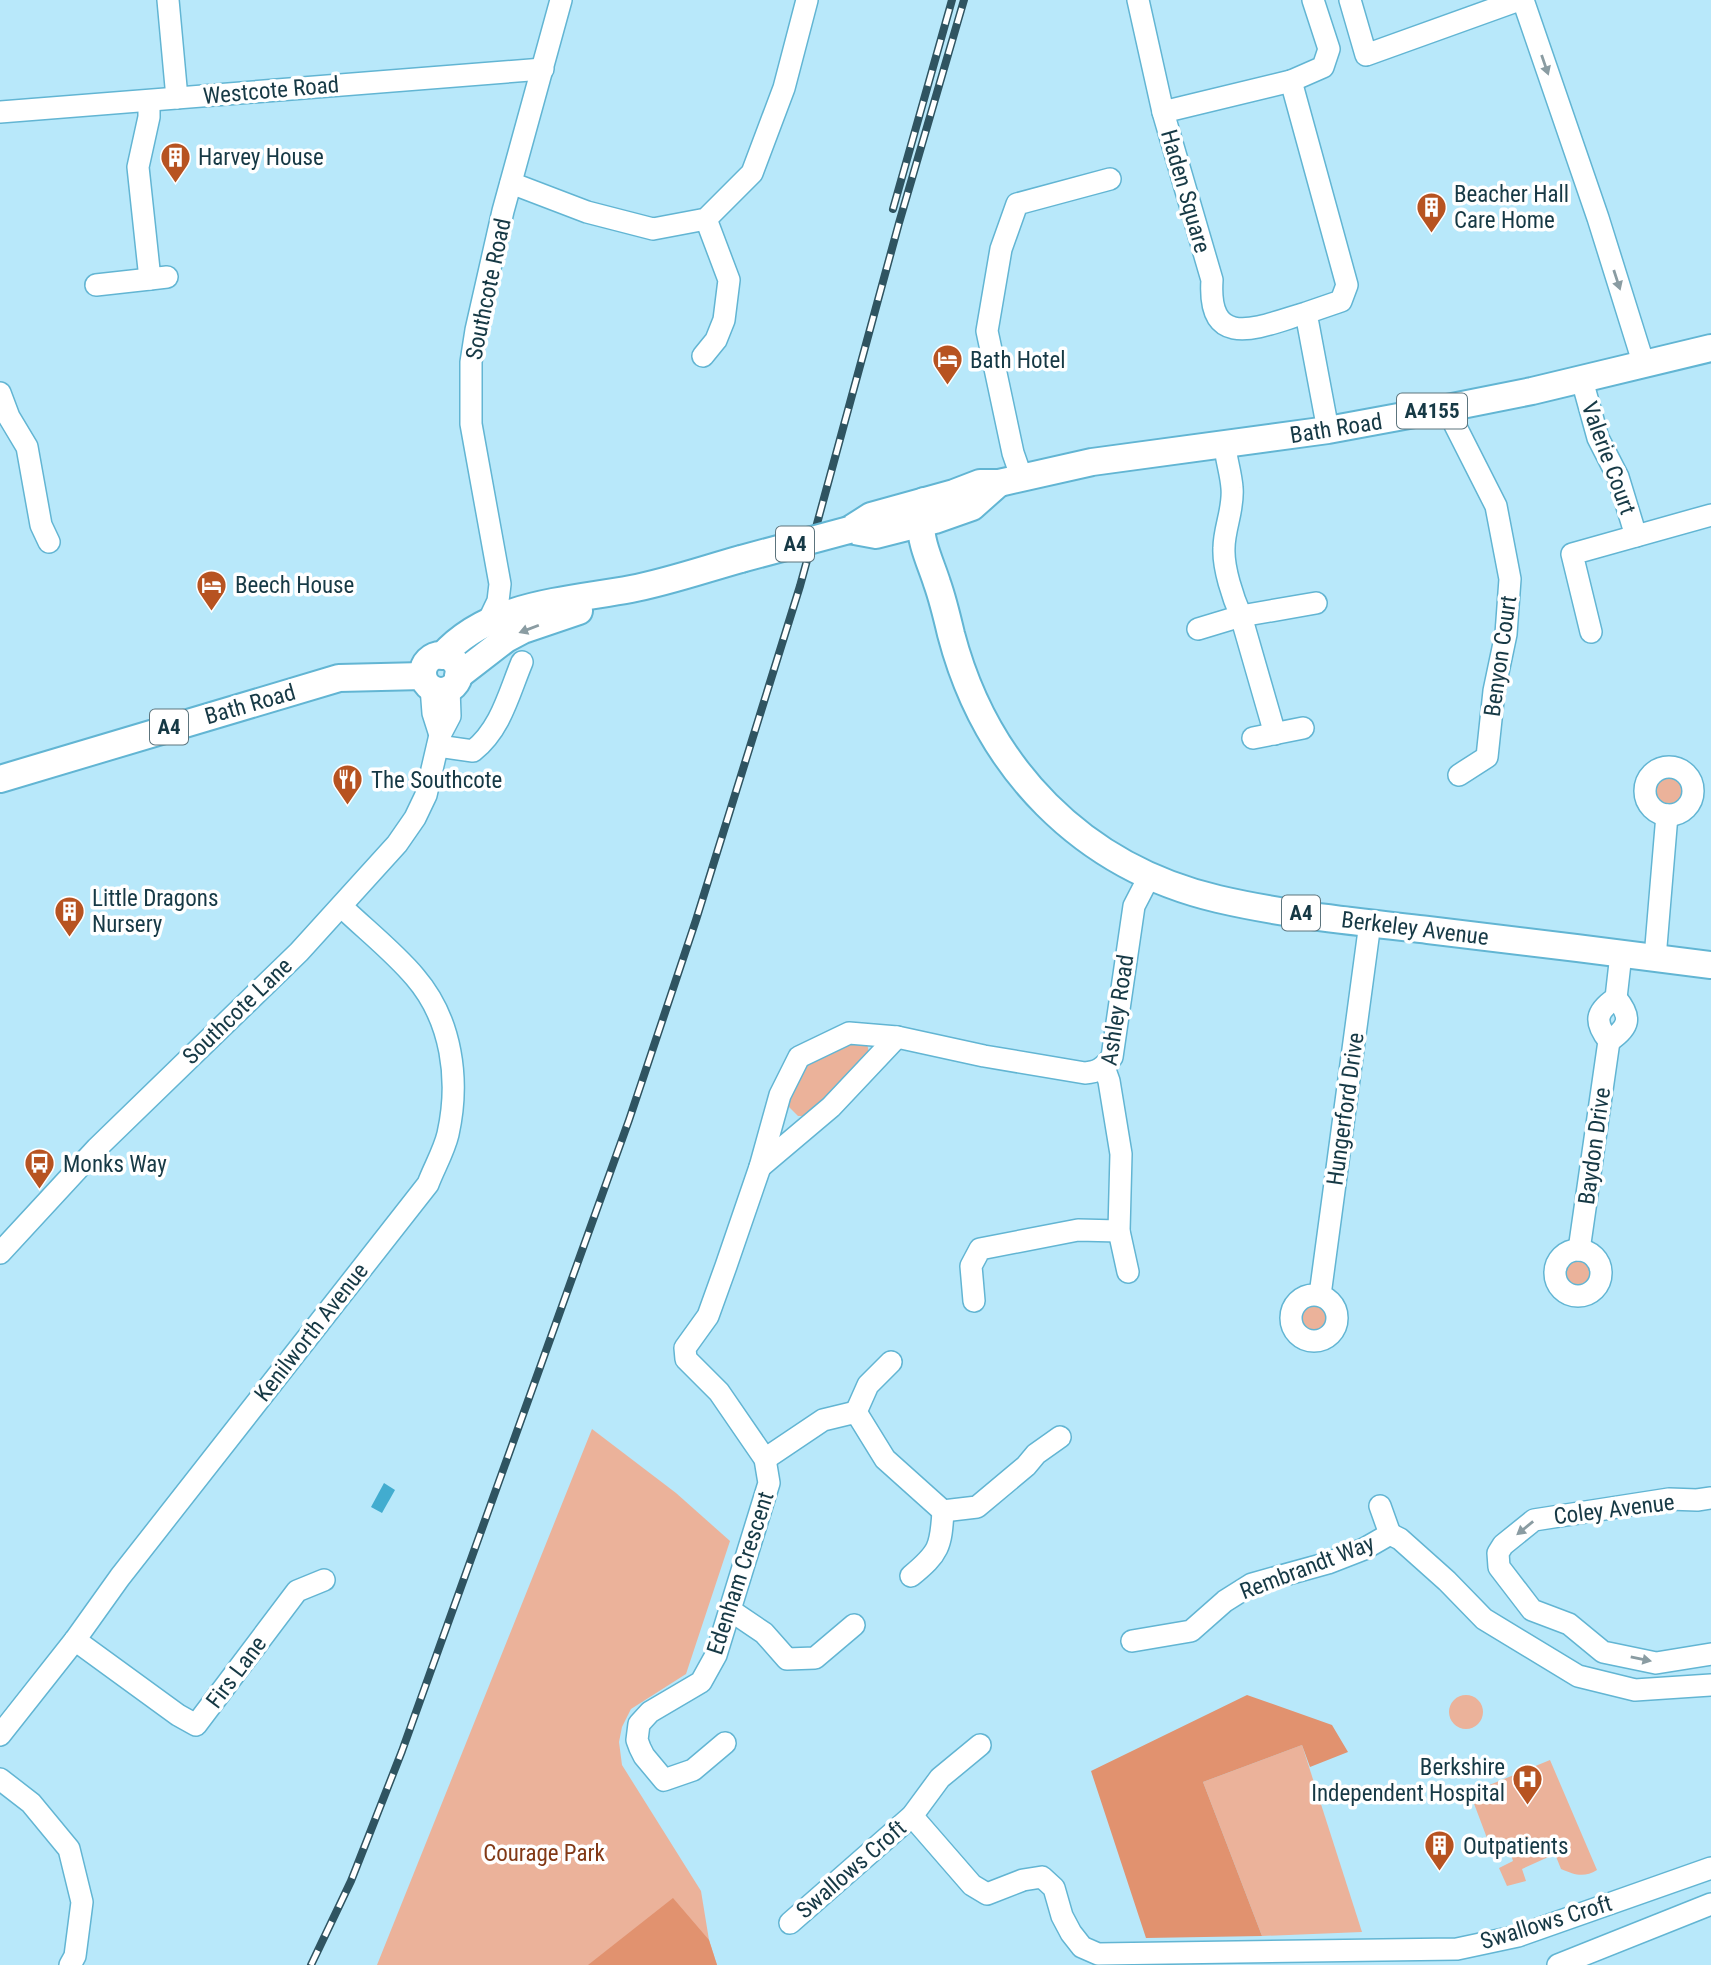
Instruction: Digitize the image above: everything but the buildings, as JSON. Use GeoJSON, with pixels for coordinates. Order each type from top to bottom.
{"type":"FeatureCollection","features":[{"type":"Feature","properties":{"kind":"main road","name":"Bath Road"},"geometry":{"type":"LineString","coordinates":[[439,674],[452,645],[508,614],[582,595],[632,589],[849,530],[927,515],[981,483],[1091,462],[1328,430],[1451,408],[1582,380],[1711,348]]}},
{"type":"Feature","properties":{"kind":"main road","name":"Berkeley Avenue"},"geometry":{"type":"LineString","coordinates":[[927,515],[926,552],[972,699],[1015,771],[1068,824],[1101,849],[1150,875],[1218,899],[1370,923],[1711,965]]}},
{"type":"Feature","properties":{"kind":"main road","name":"A4"},"geometry":{"type":"LineString","coordinates":[[873,526],[902,549],[938,587]]}},
{"type":"Feature","properties":{"kind":"main road","name":"Bath Road"},"geometry":{"type":"LineString","coordinates":[[0,779],[339,678],[439,674],[523,630],[604,603],[632,589]]}},
{"type":"Feature","properties":{"kind":"street"},"geometry":{"type":"LineString","coordinates":[[168,0],[177,98]]}},
{"type":"Feature","properties":{"kind":"street","name":"Southcote Road"},"geometry":{"type":"LineString","coordinates":[[487,624],[498,601],[500,584],[471,424],[470,387],[476,330],[511,183],[561,0]]}},
{"type":"Feature","properties":{"kind":"street"},"geometry":{"type":"LineString","coordinates":[[511,183],[587,212],[653,229],[706,219],[752,173],[784,88],[807,0]]}},
{"type":"Feature","properties":{"kind":"street"},"geometry":{"type":"LineString","coordinates":[[1138,0],[1163,111]]}},
{"type":"Feature","properties":{"kind":"street"},"geometry":{"type":"LineString","coordinates":[[1291,81],[1324,67],[1329,49],[1313,0]]}},
{"type":"Feature","properties":{"kind":"street"},"geometry":{"type":"LineString","coordinates":[[1350,0],[1366,55],[1521,0],[1598,218],[1644,365]]}},
{"type":"Feature","properties":{"kind":"street","name":"Westcote Road"},"geometry":{"type":"LineString","coordinates":[[0,112],[543,69]]}},
{"type":"Feature","properties":{"kind":"street","name":"Haden Square"},"geometry":{"type":"LineString","coordinates":[[1291,81],[1347,285],[1341,302],[1243,331],[1229,328],[1216,316],[1210,299],[1212,280],[1163,111],[1291,81]]}},
{"type":"Feature","properties":{"kind":"street"},"geometry":{"type":"LineString","coordinates":[[96,285],[158,278],[138,167],[149,117],[149,101]]}},
{"type":"Feature","properties":{"kind":"street"},"geometry":{"type":"LineString","coordinates":[[1010,479],[1013,453],[987,331],[1001,249],[1017,204],[1110,179]]}},
{"type":"Feature","properties":{"kind":"street"},"geometry":{"type":"LineString","coordinates":[[703,356],[716,340],[724,320],[729,280],[706,219]]}},
{"type":"Feature","properties":{"kind":"street"},"geometry":{"type":"LineString","coordinates":[[1306,313],[1328,430]]}},
{"type":"Feature","properties":{"kind":"street","name":"Valerie Court"},"geometry":{"type":"LineString","coordinates":[[1582,380],[1598,438],[1618,477],[1636,536]]}},
{"type":"Feature","properties":{"kind":"street"},"geometry":{"type":"LineString","coordinates":[[0,393],[2,402],[27,447],[41,525],[50,542]]}},
{"type":"Feature","properties":{"kind":"street","name":"Benyon Court"},"geometry":{"type":"LineString","coordinates":[[1451,408],[1461,437],[1496,506],[1510,579],[1506,634],[1494,691],[1487,757],[1459,775]]}},
{"type":"Feature","properties":{"kind":"street"},"geometry":{"type":"LineString","coordinates":[[1226,445],[1226,461],[1232,488],[1223,548],[1233,598],[1241,616],[1275,734]]}},
{"type":"Feature","properties":{"kind":"street","name":"Valerie Court"},"geometry":{"type":"LineString","coordinates":[[1591,632],[1572,554],[1711,515]]}},
{"type":"Feature","properties":{"kind":"street"},"geometry":{"type":"LineString","coordinates":[[500,584],[519,604],[531,607]]}},
{"type":"Feature","properties":{"kind":"street"},"geometry":{"type":"LineString","coordinates":[[1196,631],[1241,616],[1316,603]]}},
{"type":"Feature","properties":{"kind":"street"},"geometry":{"type":"LineString","coordinates":[[439,740],[473,751],[488,739],[522,662]]}},
{"type":"Feature","properties":{"kind":"street","name":"Southcote Lane"},"geometry":{"type":"LineString","coordinates":[[0,1254],[97,1149],[342,907],[397,844],[415,818],[426,795],[439,740],[450,716],[439,674]]}},
{"type":"Feature","properties":{"kind":"street"},"geometry":{"type":"LineString","coordinates":[[1253,738],[1303,728]]}},
{"type":"Feature","properties":{"kind":"street"},"geometry":{"type":"LineString","coordinates":[[1655,958],[1667,815]]}},
{"type":"Feature","properties":{"kind":"street","name":"Ashley Road"},"geometry":{"type":"LineString","coordinates":[[1128,1272],[1119,1231],[1121,1154],[1113,1102],[1104,1067],[1112,1057],[1134,906],[1150,875]]}},
{"type":"Feature","properties":{"kind":"street","name":"Kenilworth Avenue"},"geometry":{"type":"LineString","coordinates":[[0,1735],[75,1640],[128,1566],[428,1184],[447,1135],[453,1089],[450,1043],[429,995],[415,976],[342,907]]}},
{"type":"Feature","properties":{"kind":"street","name":"Hungerford Drive"},"geometry":{"type":"LineString","coordinates":[[1320,1296],[1370,923]]}},
{"type":"Feature","properties":{"kind":"street","name":"Baydon Drive"},"geometry":{"type":"LineString","coordinates":[[1579,1250],[1609,1041],[1600,1028],[1598,1016],[1604,1006],[1616,998],[1620,954]]}},
{"type":"Feature","properties":{"kind":"street","name":"Edenham Crescent"},"geometry":{"type":"LineString","coordinates":[[725,1742],[693,1770],[664,1780],[644,1756],[637,1740],[639,1724],[650,1712],[701,1682],[716,1655],[769,1483],[765,1459],[719,1392],[686,1359],[685,1348],[708,1316],[760,1167],[780,1095],[799,1057],[849,1033],[897,1037],[984,1056],[1085,1073],[1096,1072],[1104,1067]]}},
{"type":"Feature","properties":{"kind":"street"},"geometry":{"type":"LineString","coordinates":[[760,1167],[831,1107],[897,1037]]}},
{"type":"Feature","properties":{"kind":"street"},"geometry":{"type":"LineString","coordinates":[[780,1095],[790,1118],[808,1127]]}},
{"type":"Feature","properties":{"kind":"street"},"geometry":{"type":"LineString","coordinates":[[974,1301],[971,1266],[980,1249],[1078,1230],[1119,1231]]}},
{"type":"Feature","properties":{"kind":"street"},"geometry":{"type":"LineString","coordinates":[[856,1412],[868,1385],[891,1362]]}},
{"type":"Feature","properties":{"kind":"street"},"geometry":{"type":"LineString","coordinates":[[765,1459],[823,1420],[856,1412]]}},
{"type":"Feature","properties":{"kind":"street"},"geometry":{"type":"LineString","coordinates":[[856,1412],[885,1459],[943,1511],[977,1507],[1026,1466],[1036,1454],[1060,1437]]}},
{"type":"Feature","properties":{"kind":"street","name":"Coley Avenue"},"geometry":{"type":"LineString","coordinates":[[1711,1498],[1669,1499],[1534,1520],[1503,1545],[1498,1553],[1499,1567],[1532,1610],[1569,1624],[1603,1652],[1656,1662],[1711,1654]]}},
{"type":"Feature","properties":{"kind":"street","name":"Rembrandt Way"},"geometry":{"type":"LineString","coordinates":[[1380,1506],[1390,1534],[1400,1539],[1447,1581],[1484,1619],[1578,1676],[1635,1690],[1711,1685]]}},
{"type":"Feature","properties":{"kind":"street"},"geometry":{"type":"LineString","coordinates":[[911,1576],[931,1559],[941,1541],[943,1511]]}},
{"type":"Feature","properties":{"kind":"street","name":"Rembrandt Way"},"geometry":{"type":"LineString","coordinates":[[1132,1641],[1191,1631],[1219,1593],[1314,1568],[1364,1549],[1390,1534]]}},
{"type":"Feature","properties":{"kind":"street","name":"Firs Lane"},"geometry":{"type":"LineString","coordinates":[[75,1640],[178,1715],[196,1725],[297,1591],[324,1580]]}},
{"type":"Feature","properties":{"kind":"street"},"geometry":{"type":"LineString","coordinates":[[730,1610],[764,1633],[787,1659],[815,1658],[853,1625]]}},
{"type":"Feature","properties":{"kind":"street","name":"Swallows Croft"},"geometry":{"type":"LineString","coordinates":[[790,1923],[912,1816],[940,1779],[979,1745]]}},
{"type":"Feature","properties":{"kind":"street"},"geometry":{"type":"LineString","coordinates":[[0,1779],[31,1803],[69,1849],[82,1902],[75,1956],[70,1965]]}},
{"type":"Feature","properties":{"kind":"street","name":"Swallows Croft"},"geometry":{"type":"LineString","coordinates":[[912,1816],[972,1885],[987,1895],[1023,1880],[1042,1877],[1054,1888],[1062,1916],[1082,1947],[1107,1954],[1457,1949],[1518,1936],[1711,1868]]}},
{"type":"Feature","properties":{"kind":"street"},"geometry":{"type":"LineString","coordinates":[[1558,1965],[1711,1904]]}},
{"type":"Feature","properties":{"kind":"green space"},"geometry":{"type":"Polygon","coordinates":[[[1667,777],[1677,782],[1682,792],[1677,802],[1667,807],[1657,802],[1652,792],[1657,782],[1667,777]]]}},
{"type":"Feature","properties":{"kind":"green space"},"geometry":{"type":"Polygon","coordinates":[[[838,1041],[867,1043],[870,1058],[810,1116],[798,1116],[788,1106],[799,1070],[838,1041]]]}},
{"type":"Feature","properties":{"kind":"green space"},"geometry":{"type":"Polygon","coordinates":[[[1577,1259],[1587,1263],[1591,1273],[1587,1283],[1577,1287],[1567,1283],[1563,1273],[1567,1263],[1577,1259]]]}},
{"type":"Feature","properties":{"kind":"green space"},"geometry":{"type":"Polygon","coordinates":[[[1314,1304],[1325,1308],[1329,1319],[1325,1330],[1314,1334],[1303,1330],[1299,1319],[1303,1308],[1314,1304]]]}},
{"type":"Feature","properties":{"kind":"green space","name":"Courage Park"},"geometry":{"type":"Polygon","coordinates":[[[592,1429],[676,1493],[730,1541],[686,1674],[631,1709],[622,1727],[619,1742],[622,1765],[701,1891],[709,1940],[717,1965],[377,1965],[592,1429]]]}},
{"type":"Feature","properties":{"kind":"green space"},"geometry":{"type":"Polygon","coordinates":[[[1466,1695],[1478,1700],[1483,1712],[1478,1724],[1466,1729],[1454,1724],[1449,1712],[1454,1700],[1466,1695]]]}},
{"type":"Feature","properties":{"kind":"green space"},"geometry":{"type":"Polygon","coordinates":[[[1302,1745],[1362,1932],[1262,1936],[1203,1782],[1302,1745]]]}},
{"type":"Feature","properties":{"kind":"green space"},"geometry":{"type":"Polygon","coordinates":[[[1550,1760],[1597,1870],[1584,1875],[1566,1871],[1561,1869],[1555,1854],[1522,1869],[1526,1881],[1507,1886],[1499,1868],[1513,1861],[1509,1848],[1493,1854],[1470,1793],[1550,1760]]]}},
{"type":"Feature","properties":{"kind":"shaded area"},"geometry":{"type":"Polygon","coordinates":[[[1247,1695],[1332,1725],[1348,1752],[1310,1767],[1302,1745],[1203,1782],[1262,1936],[1146,1938],[1091,1771],[1247,1695]]]}},
{"type":"Feature","properties":{"kind":"shaded area"},"geometry":{"type":"Polygon","coordinates":[[[673,1898],[709,1940],[717,1965],[588,1965],[673,1898]]]}},
{"type":"Feature","properties":{"kind":"water"},"geometry":{"type":"Polygon","coordinates":[[[384,1483],[395,1490],[382,1513],[371,1507],[384,1483]]]}},
{"type":"Feature","properties":{"kind":"railway"},"geometry":{"type":"LineString","coordinates":[[893,209],[952,0]]}},
{"type":"Feature","properties":{"kind":"railway"},"geometry":{"type":"LineString","coordinates":[[311,1965],[351,1881],[402,1751],[629,1120],[696,920],[800,586],[899,223],[964,0]]}},
{"type":"Feature","properties":{"kind":"place","name":"Harvey House"},"geometry":{"type":"Point","coordinates":[175,184]}},
{"type":"Feature","properties":{"kind":"place","name":"Beacher Hall Care Home"},"geometry":{"type":"Point","coordinates":[1431,234]}},
{"type":"Feature","properties":{"kind":"place","name":"Bath Hotel"},"geometry":{"type":"Point","coordinates":[947,387]}},
{"type":"Feature","properties":{"kind":"place","name":"Beech House"},"geometry":{"type":"Point","coordinates":[212,612]}},
{"type":"Feature","properties":{"kind":"place","name":"The Southcote"},"geometry":{"type":"Point","coordinates":[348,807]}},
{"type":"Feature","properties":{"kind":"place","name":"Little Dragons Nursery"},"geometry":{"type":"Point","coordinates":[69,938]}},
{"type":"Feature","properties":{"kind":"place","name":"Monks Way"},"geometry":{"type":"Point","coordinates":[40,1191]}},
{"type":"Feature","properties":{"kind":"place","name":"Berkshire Independent Hospital"},"geometry":{"type":"Point","coordinates":[1528,1807]}},
{"type":"Feature","properties":{"kind":"place","name":"Outpatients"},"geometry":{"type":"Point","coordinates":[1440,1873]}}]}
